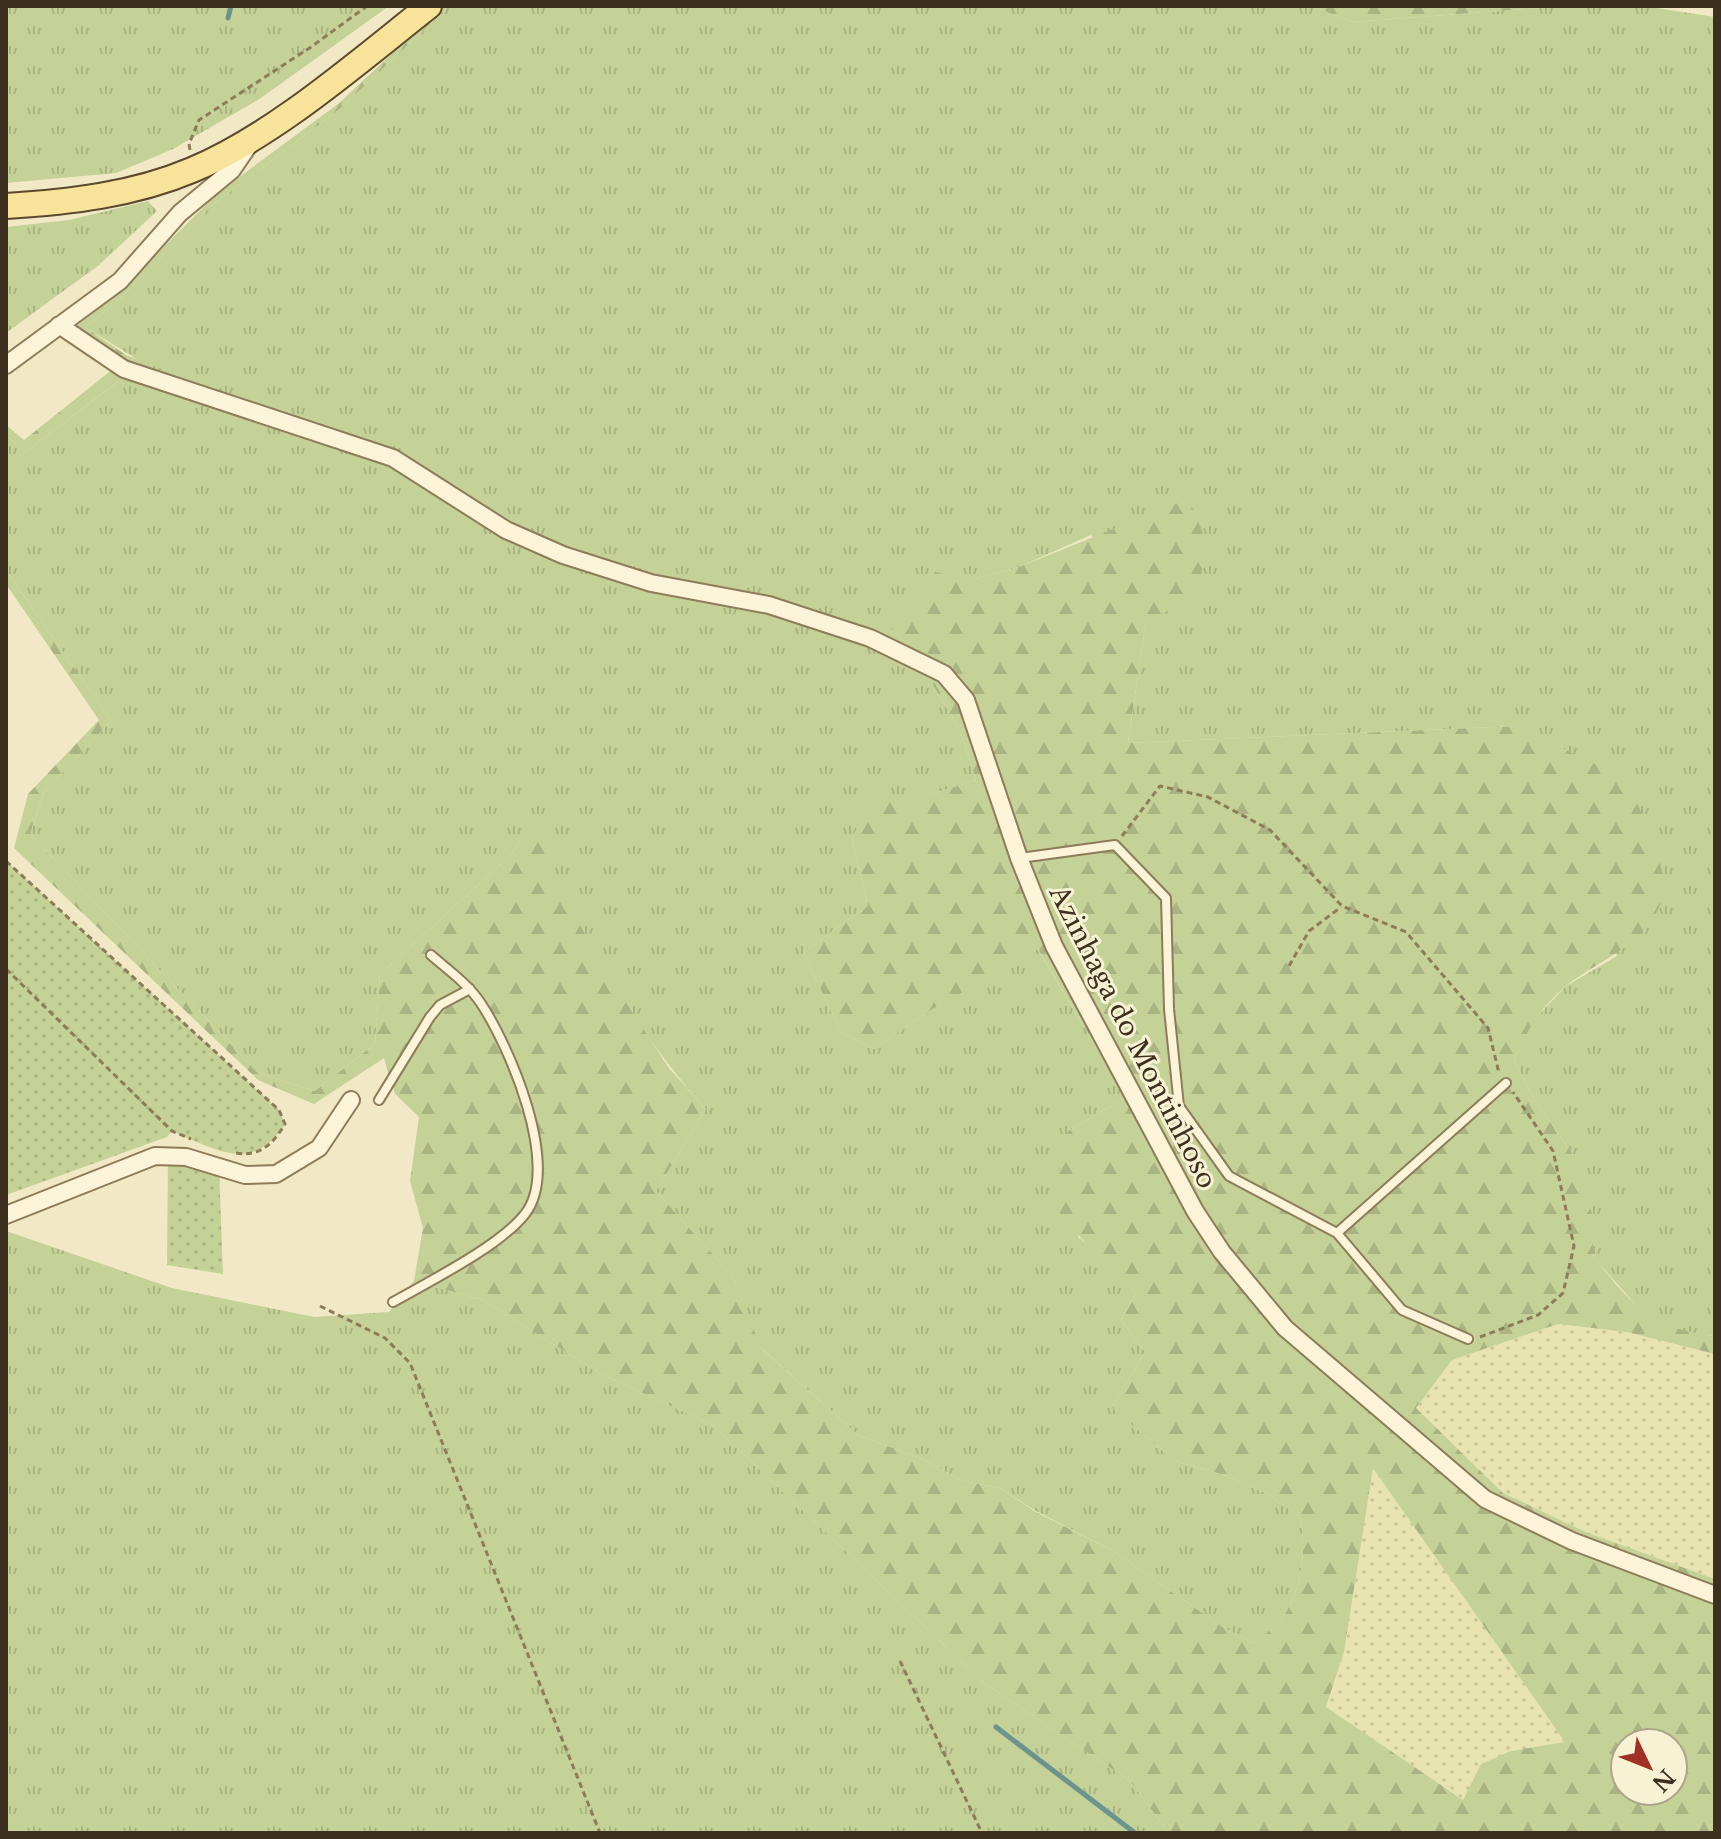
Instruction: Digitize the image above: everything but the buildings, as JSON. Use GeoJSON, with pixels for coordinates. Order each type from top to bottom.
{"type":"FeatureCollection","features":[{"type":"Feature","properties":{"kind":"main road"},"geometry":{"type":"LineString","coordinates":[[6,206],[95,197],[194,170],[256,135],[429,6]]}},
{"type":"Feature","properties":{"kind":"street"},"geometry":{"type":"LineString","coordinates":[[6,365],[120,281],[180,213],[232,170],[256,135]]}},
{"type":"Feature","properties":{"kind":"street","name":"Azinhaga do Montinhoso"},"geometry":{"type":"LineString","coordinates":[[59,325],[124,369],[393,458],[506,530],[563,555],[651,583],[769,605],[870,638],[944,674],[966,700],[1019,858],[1054,946],[1195,1211],[1222,1252],[1285,1328],[1485,1499],[1572,1541],[1715,1595]]}},
{"type":"Feature","properties":{"kind":"street"},"geometry":{"type":"LineString","coordinates":[[6,1215],[155,1156],[186,1157],[245,1175],[276,1174],[319,1148],[351,1100]]}},
{"type":"Feature","properties":{"kind":"lane"},"geometry":{"type":"LineString","coordinates":[[1019,858],[1115,845],[1166,898],[1169,1009],[1179,1106],[1229,1176],[1337,1233],[1402,1310],[1468,1339]]}},
{"type":"Feature","properties":{"kind":"lane"},"geometry":{"type":"LineString","coordinates":[[393,1302],[524,1216],[535,1198],[540,1167],[531,1121],[511,1063],[489,1016],[470,989],[431,955]]}},
{"type":"Feature","properties":{"kind":"lane"},"geometry":{"type":"LineString","coordinates":[[379,1100],[440,1005],[470,989]]}},
{"type":"Feature","properties":{"kind":"lane"},"geometry":{"type":"LineString","coordinates":[[1337,1233],[1506,1083]]}},
{"type":"Feature","properties":{"kind":"path"},"geometry":{"type":"LineString","coordinates":[[194,170],[189,144],[199,120],[311,47],[367,6]]}},
{"type":"Feature","properties":{"kind":"path"},"geometry":{"type":"LineString","coordinates":[[1115,845],[1160,786],[1208,797],[1270,830],[1342,906],[1406,932],[1488,1028],[1497,1071],[1553,1151],[1574,1246],[1563,1293],[1538,1315],[1495,1334],[1468,1339]]}},
{"type":"Feature","properties":{"kind":"path"},"geometry":{"type":"LineString","coordinates":[[6,861],[279,1110],[285,1124],[273,1143],[250,1155],[226,1151]]}},
{"type":"Feature","properties":{"kind":"path"},"geometry":{"type":"LineString","coordinates":[[1289,966],[1309,931],[1342,906]]}},
{"type":"Feature","properties":{"kind":"path"},"geometry":{"type":"LineString","coordinates":[[6,969],[172,1131],[200,1143]]}},
{"type":"Feature","properties":{"kind":"path"},"geometry":{"type":"LineString","coordinates":[[320,1306],[385,1338],[410,1363],[600,1833]]}},
{"type":"Feature","properties":{"kind":"path"},"geometry":{"type":"LineString","coordinates":[[900,1661],[982,1833]]}},
{"type":"Feature","properties":{"kind":"shaded area"},"geometry":{"type":"Polygon","coordinates":[[[1558,1324],[1627,1332],[1715,1354],[1715,1579],[1588,1533],[1503,1493],[1416,1408],[1452,1360],[1558,1324]]]}},
{"type":"Feature","properties":{"kind":"shaded area"},"geometry":{"type":"Polygon","coordinates":[[[1373,1467],[1566,1743],[1511,1751],[1464,1800],[1326,1708],[1344,1652],[1373,1467]]]}},
{"type":"Feature","properties":{"kind":"green space"},"geometry":{"type":"Polygon","coordinates":[[[6,6],[389,6],[261,98],[173,149],[116,173],[6,183],[6,6]]]}},
{"type":"Feature","properties":{"kind":"green space"},"geometry":{"type":"Polygon","coordinates":[[[443,6],[449,6],[341,108],[210,207],[118,301],[85,327],[126,355],[144,362],[25,452],[6,435],[6,425],[24,440],[123,361],[74,328],[113,297],[219,192],[338,104],[443,6]]]}},
{"type":"Feature","properties":{"kind":"green space"},"geometry":{"type":"Polygon","coordinates":[[[449,6],[1311,6],[1353,22],[1567,6],[1643,6],[1715,17],[1715,1336],[1686,1333],[1646,1316],[1594,1258],[1573,1154],[1534,1099],[1514,1060],[1529,1025],[1566,986],[1617,956],[1517,726],[1128,743],[1146,621],[1091,535],[1019,567],[975,579],[933,685],[960,730],[976,780],[932,794],[852,838],[868,906],[803,952],[841,1032],[874,1049],[931,1010],[1037,948],[1126,1097],[1068,1131],[1078,1237],[1103,1257],[1136,1293],[1121,1320],[1145,1352],[1112,1408],[1175,1461],[1224,1475],[1268,1494],[1300,1517],[1303,1555],[1295,1594],[1280,1621],[1254,1644],[1221,1626],[1113,1551],[1034,1510],[1000,1488],[963,1481],[920,1458],[858,1435],[760,1347],[733,1277],[656,1191],[706,1109],[639,1024],[556,885],[522,839],[511,855],[380,974],[375,1044],[315,1091],[258,1073],[30,834],[44,792],[111,721],[6,570],[6,435],[25,452],[143,363],[85,327],[118,301],[210,207],[341,108],[449,6]]]}},
{"type":"Feature","properties":{"kind":"green space"},"geometry":{"type":"Polygon","coordinates":[[[1311,6],[1567,6],[1353,22],[1311,6]]]}},
{"type":"Feature","properties":{"kind":"green space"},"geometry":{"type":"Polygon","coordinates":[[[148,201],[157,211],[99,265],[6,333],[6,227],[69,220],[148,201]]]}},
{"type":"Feature","properties":{"kind":"green space"},"geometry":{"type":"Polygon","coordinates":[[[1185,500],[1203,536],[1204,557],[1196,598],[1146,621],[1128,743],[1518,726],[1627,780],[1658,856],[1663,878],[1662,899],[1644,931],[1566,986],[1549,1002],[1535,1020],[1514,1060],[1534,1099],[1573,1154],[1593,1217],[1593,1256],[1631,1301],[1644,1311],[1674,1327],[1715,1336],[1715,1354],[1627,1332],[1558,1324],[1452,1360],[1416,1408],[1503,1493],[1588,1533],[1715,1579],[1715,1833],[1169,1833],[1130,1781],[984,1683],[713,1425],[599,1373],[483,1300],[414,1281],[423,1228],[410,1181],[419,1117],[395,1094],[384,1058],[314,1104],[258,1080],[14,848],[28,794],[99,720],[6,584],[6,570],[111,721],[44,792],[30,834],[258,1073],[315,1091],[375,1044],[380,974],[511,855],[522,839],[547,840],[547,866],[606,972],[669,1068],[706,1109],[656,1191],[733,1277],[761,1348],[858,1435],[920,1458],[963,1481],[1000,1488],[1034,1511],[1113,1551],[1221,1626],[1254,1644],[1280,1621],[1295,1594],[1303,1555],[1300,1517],[1268,1494],[1224,1475],[1175,1461],[1112,1408],[1145,1352],[1121,1320],[1136,1293],[1081,1238],[1053,1202],[1068,1131],[1126,1097],[1038,949],[931,1010],[874,1049],[841,1032],[803,952],[868,906],[852,838],[867,806],[932,794],[976,780],[960,730],[933,685],[935,674],[889,633],[935,572],[975,579],[1019,567],[1185,500]],[[1373,1468],[1344,1652],[1326,1707],[1463,1800],[1481,1764],[1511,1751],[1565,1742],[1373,1468]]]}},
{"type":"Feature","properties":{"kind":"green space"},"geometry":{"type":"Polygon","coordinates":[[[6,861],[279,1110],[285,1124],[273,1139],[260,1149],[233,1153],[172,1131],[167,1137],[6,1195],[6,861]]]}},
{"type":"Feature","properties":{"kind":"green space"},"geometry":{"type":"Polygon","coordinates":[[[168,1155],[219,1167],[223,1274],[167,1265],[168,1155]]]}},
{"type":"Feature","properties":{"kind":"green space"},"geometry":{"type":"Polygon","coordinates":[[[6,1231],[172,1288],[314,1317],[389,1312],[414,1281],[483,1300],[599,1373],[713,1425],[984,1683],[1130,1781],[1169,1833],[6,1833],[6,1231]]]}},
{"type":"Feature","properties":{"kind":"waterway"},"geometry":{"type":"LineString","coordinates":[[228,18],[231,6]]}},
{"type":"Feature","properties":{"kind":"waterway"},"geometry":{"type":"LineString","coordinates":[[996,1727],[1135,1833]]}}]}
